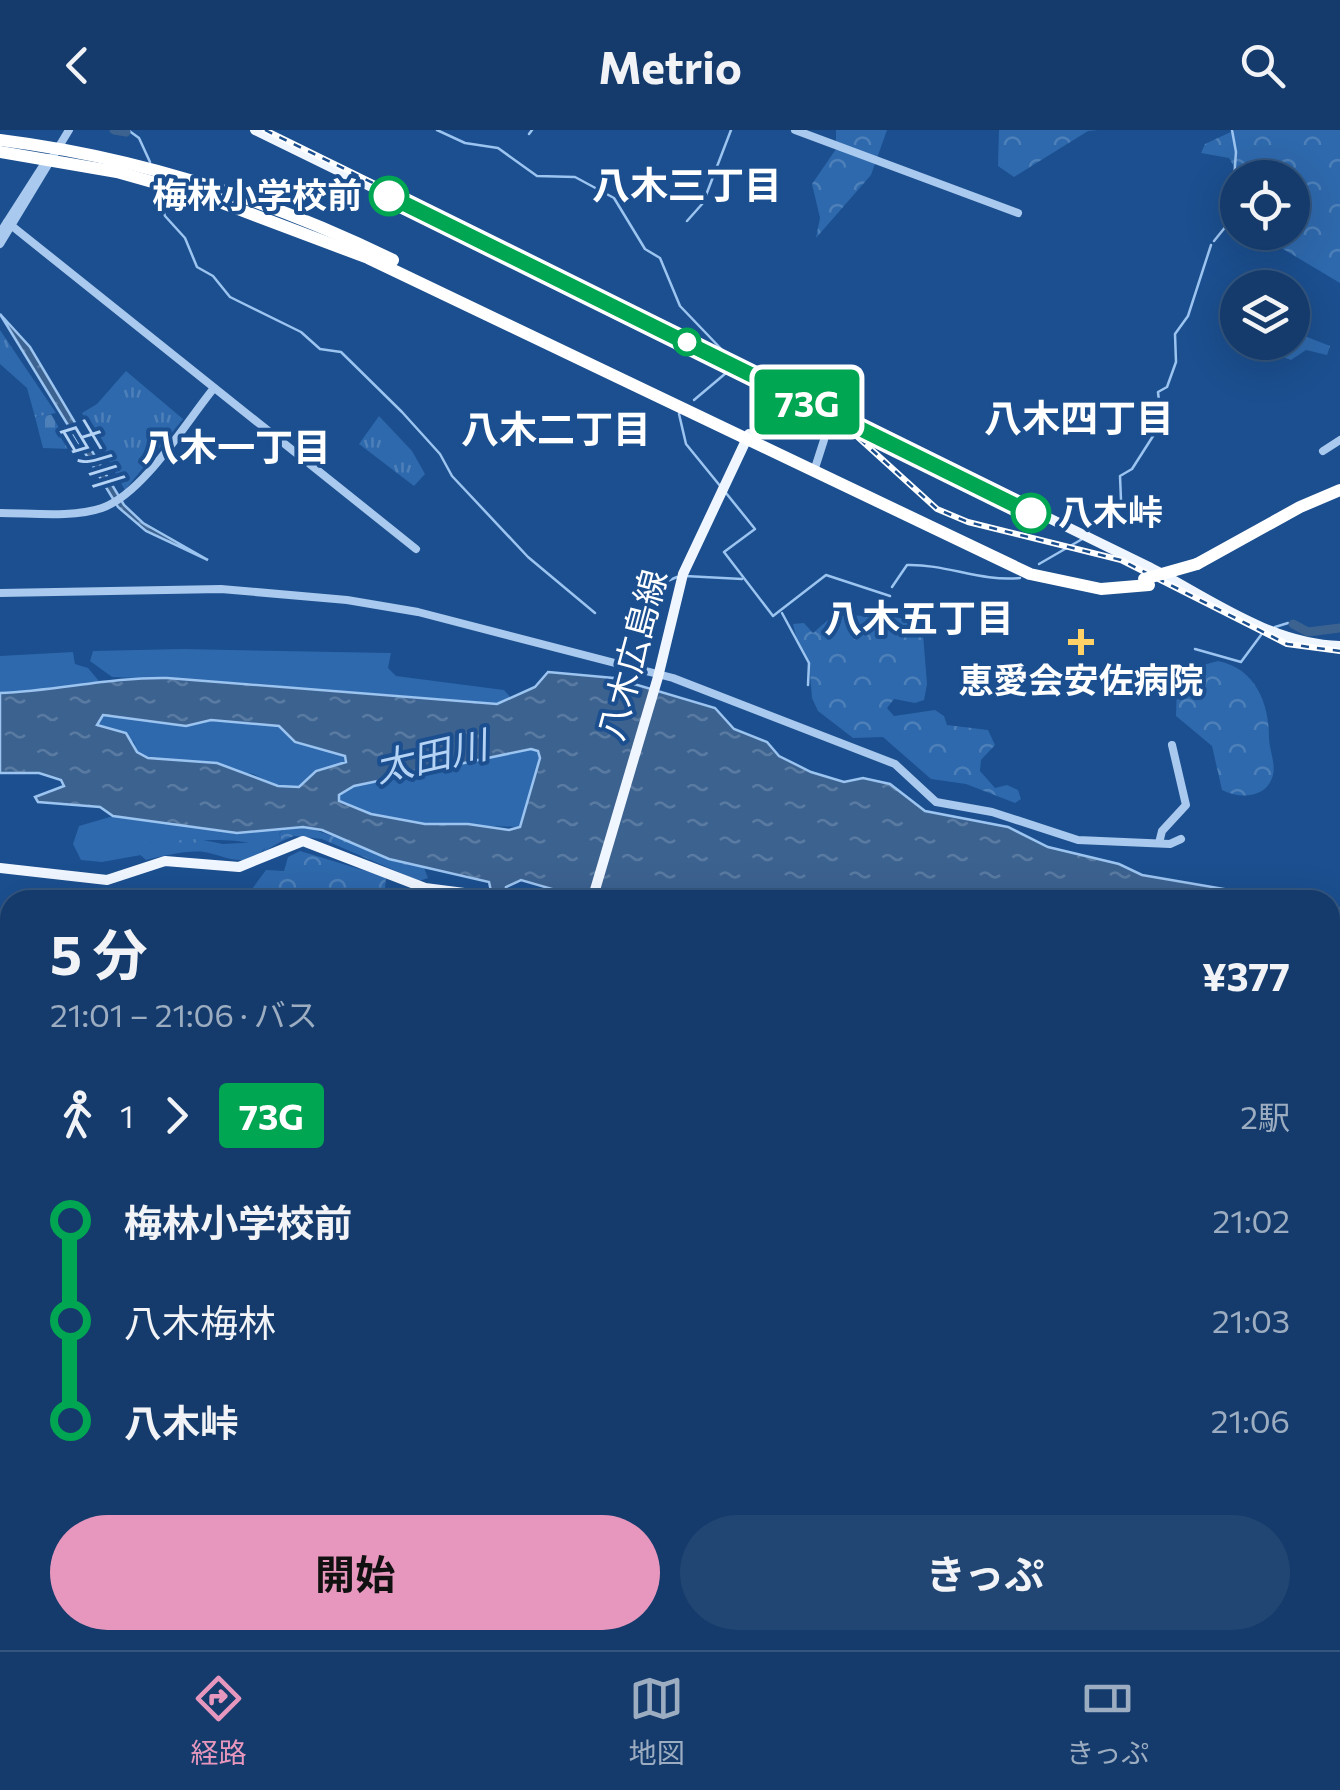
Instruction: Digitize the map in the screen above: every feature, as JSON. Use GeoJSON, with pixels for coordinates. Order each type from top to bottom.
{"type":"FeatureCollection","features":[{"type":"Feature","properties":{"kind":"highway"},"geometry":{"type":"LineString","coordinates":[[0,140],[168,181],[210,186],[362,245],[748,436],[1021,564],[1078,579],[1146,582],[1199,566],[1300,506],[1340,494]]}},
{"type":"Feature","properties":{"kind":"highway"},"geometry":{"type":"LineString","coordinates":[[0,152],[53,155]]}},
{"type":"Feature","properties":{"kind":"main road"},"geometry":{"type":"LineString","coordinates":[[255,130],[1148,567],[1286,639],[1340,646]]}},
{"type":"Feature","properties":{"kind":"main road","name":"八木広島線"},"geometry":{"type":"LineString","coordinates":[[595,890],[658,677],[682,574],[748,436]]}},
{"type":"Feature","properties":{"kind":"main road"},"geometry":{"type":"LineString","coordinates":[[0,868],[107,880],[165,861],[239,867],[303,840],[425,888],[446,890]]}},
{"type":"Feature","properties":{"kind":"street"},"geometry":{"type":"LineString","coordinates":[[0,244],[69,130]]}},
{"type":"Feature","properties":{"kind":"street"},"geometry":{"type":"LineString","coordinates":[[795,130],[1018,213]]}},
{"type":"Feature","properties":{"kind":"street"},"geometry":{"type":"LineString","coordinates":[[0,233],[9,224]]}},
{"type":"Feature","properties":{"kind":"street"},"geometry":{"type":"LineString","coordinates":[[9,224],[416,549]]}},
{"type":"Feature","properties":{"kind":"street"},"geometry":{"type":"LineString","coordinates":[[0,513],[93,510],[125,496],[214,388]]}},
{"type":"Feature","properties":{"kind":"street"},"geometry":{"type":"LineString","coordinates":[[815,468],[826,411]]}},
{"type":"Feature","properties":{"kind":"street"},"geometry":{"type":"LineString","coordinates":[[1323,450],[1340,440]]}},
{"type":"Feature","properties":{"kind":"street"},"geometry":{"type":"LineString","coordinates":[[0,593],[222,590],[347,600],[460,621],[658,677],[895,764],[936,802],[992,812],[1078,840],[1159,843],[1181,839]]}},
{"type":"Feature","properties":{"kind":"street"},"geometry":{"type":"LineString","coordinates":[[1159,843],[1162,830],[1186,805],[1172,746]]}},
{"type":"Feature","properties":{"kind":"green space"},"geometry":{"type":"Polygon","coordinates":[[[836,130],[887,130],[871,175],[816,238],[820,218],[812,184],[836,149],[836,130]]]}},
{"type":"Feature","properties":{"kind":"green space"},"geometry":{"type":"Polygon","coordinates":[[[999,130],[1098,130],[1088,131],[1014,177],[998,166],[999,130]]]}},
{"type":"Feature","properties":{"kind":"green space"},"geometry":{"type":"Polygon","coordinates":[[[1235,130],[1340,130],[1340,283],[1285,250],[1310,250],[1310,160],[1230,160],[1201,153],[1205,144],[1235,130]]]}},
{"type":"Feature","properties":{"kind":"green space"},"geometry":{"type":"Polygon","coordinates":[[[0,330],[56,413],[35,417],[27,388],[0,364],[0,330]]]}},
{"type":"Feature","properties":{"kind":"green space"},"geometry":{"type":"Polygon","coordinates":[[[1310,338],[1330,346],[1327,355],[1310,351],[1310,338]]]}},
{"type":"Feature","properties":{"kind":"green space"},"geometry":{"type":"Polygon","coordinates":[[[126,371],[183,419],[125,490],[82,413],[97,404],[126,371]]]}},
{"type":"Feature","properties":{"kind":"green space"},"geometry":{"type":"Polygon","coordinates":[[[51,414],[71,449],[43,448],[35,417],[51,414]]]}},
{"type":"Feature","properties":{"kind":"green space"},"geometry":{"type":"Polygon","coordinates":[[[379,416],[412,451],[425,474],[414,486],[359,444],[379,416]]]}},
{"type":"Feature","properties":{"kind":"green space"},"geometry":{"type":"Polygon","coordinates":[[[847,615],[901,618],[923,634],[927,684],[924,700],[915,703],[894,699],[887,708],[894,716],[935,710],[944,716],[947,725],[988,730],[995,745],[981,760],[980,771],[995,788],[1007,785],[1018,790],[1021,799],[1015,803],[966,784],[931,779],[883,737],[853,738],[818,711],[812,698],[809,662],[798,645],[793,624],[804,623],[813,633],[829,619],[847,615]]]}},
{"type":"Feature","properties":{"kind":"green space"},"geometry":{"type":"Polygon","coordinates":[[[93,651],[391,653],[388,668],[396,676],[504,690],[511,698],[497,704],[372,698],[265,684],[112,677],[90,661],[93,651]]]}},
{"type":"Feature","properties":{"kind":"green space"},"geometry":{"type":"Polygon","coordinates":[[[73,652],[75,664],[88,668],[99,681],[60,691],[0,693],[0,656],[73,652]]]}},
{"type":"Feature","properties":{"kind":"green space"},"geometry":{"type":"Polygon","coordinates":[[[1218,661],[1242,671],[1263,700],[1273,775],[1265,789],[1252,795],[1222,790],[1212,746],[1176,716],[1177,685],[1203,665],[1218,661]]]}},
{"type":"Feature","properties":{"kind":"green space"},"geometry":{"type":"Polygon","coordinates":[[[103,715],[186,726],[211,720],[279,726],[295,742],[345,756],[347,762],[316,771],[299,787],[278,786],[253,774],[148,758],[137,752],[134,742],[96,724],[103,715]]]}},
{"type":"Feature","properties":{"kind":"green space"},"geometry":{"type":"Polygon","coordinates":[[[531,749],[538,751],[540,758],[520,827],[425,824],[371,814],[339,801],[339,794],[354,786],[531,749]]]}},
{"type":"Feature","properties":{"kind":"green space"},"geometry":{"type":"Polygon","coordinates":[[[113,816],[267,831],[284,828],[279,834],[282,841],[263,852],[265,848],[238,841],[201,840],[164,844],[137,852],[141,855],[102,862],[81,860],[73,844],[79,826],[113,816]]]}},
{"type":"Feature","properties":{"kind":"green space"},"geometry":{"type":"Polygon","coordinates":[[[303,826],[424,868],[428,878],[419,881],[322,839],[294,836],[282,841],[279,834],[285,828],[303,826]]]}},
{"type":"Feature","properties":{"kind":"green space"},"geometry":{"type":"Polygon","coordinates":[[[198,839],[223,844],[262,842],[265,848],[243,860],[198,852],[146,860],[137,852],[141,843],[198,839]]]}},
{"type":"Feature","properties":{"kind":"green space"},"geometry":{"type":"Polygon","coordinates":[[[300,851],[386,877],[385,890],[251,890],[266,870],[284,871],[288,857],[300,851]]]}},
{"type":"Feature","properties":{"kind":"water","name":"古川"},"geometry":{"type":"Polygon","coordinates":[[[0,314],[30,347],[124,505],[143,523],[208,560],[146,531],[118,507],[0,314]]]}},
{"type":"Feature","properties":{"kind":"water","name":"太田川"},"geometry":{"type":"Polygon","coordinates":[[[548,672],[614,678],[715,708],[734,729],[767,742],[779,756],[811,772],[844,782],[863,778],[890,784],[925,811],[1008,827],[1048,847],[1119,864],[1142,875],[1230,890],[556,890],[521,880],[505,890],[491,890],[489,882],[389,859],[322,830],[303,827],[237,833],[113,816],[100,807],[38,802],[35,797],[64,786],[61,780],[39,773],[0,773],[0,693],[167,678],[497,704],[535,687],[548,672]],[[103,715],[97,725],[126,733],[137,752],[148,758],[217,763],[278,786],[299,787],[316,771],[346,762],[345,756],[295,742],[279,726],[211,720],[186,726],[103,715]],[[531,749],[354,786],[339,795],[339,801],[371,814],[425,824],[468,824],[509,830],[520,827],[540,758],[538,751],[531,749]]]}},
{"type":"Feature","properties":{"kind":"waterway"},"geometry":{"type":"LineString","coordinates":[[114,130],[126,132]]}},
{"type":"Feature","properties":{"kind":"waterway"},"geometry":{"type":"LineString","coordinates":[[128,130],[139,138],[150,162]]}},
{"type":"Feature","properties":{"kind":"waterway"},"geometry":{"type":"LineString","coordinates":[[437,130],[465,143],[498,148],[537,176],[575,177],[614,198],[645,249],[660,258],[680,306],[726,354]]}},
{"type":"Feature","properties":{"kind":"waterway"},"geometry":{"type":"LineString","coordinates":[[529,134],[532,130]]}},
{"type":"Feature","properties":{"kind":"waterway"},"geometry":{"type":"LineString","coordinates":[[687,221],[703,203],[731,130]]}},
{"type":"Feature","properties":{"kind":"waterway"},"geometry":{"type":"LineString","coordinates":[[1214,241],[1231,220],[1236,152],[1232,130]]}},
{"type":"Feature","properties":{"kind":"waterway"},"geometry":{"type":"LineString","coordinates":[[157,190],[165,216],[185,238],[197,267],[213,276],[230,297],[301,332],[320,349],[341,352],[402,412],[440,454],[452,476],[528,557],[595,613]]}},
{"type":"Feature","properties":{"kind":"waterway"},"geometry":{"type":"LineString","coordinates":[[1088,532],[1096,521],[1113,515],[1121,500],[1120,476],[1132,469],[1155,433],[1150,414],[1159,401],[1158,392],[1167,387],[1176,362],[1175,334],[1188,316],[1211,245]]}},
{"type":"Feature","properties":{"kind":"waterway"},"geometry":{"type":"LineString","coordinates":[[694,400],[726,373],[726,367]]}},
{"type":"Feature","properties":{"kind":"waterway"},"geometry":{"type":"LineString","coordinates":[[679,414],[686,444],[721,487]]}},
{"type":"Feature","properties":{"kind":"waterway"},"geometry":{"type":"LineString","coordinates":[[726,493],[755,529],[724,552],[773,616],[826,575],[890,596]]}},
{"type":"Feature","properties":{"kind":"waterway"},"geometry":{"type":"LineString","coordinates":[[1039,564],[1084,538]]}},
{"type":"Feature","properties":{"kind":"waterway"},"geometry":{"type":"LineString","coordinates":[[892,587],[907,565],[991,578],[1020,578]]}},
{"type":"Feature","properties":{"kind":"waterway"},"geometry":{"type":"LineString","coordinates":[[685,576],[742,579]]}},
{"type":"Feature","properties":{"kind":"waterway"},"geometry":{"type":"LineString","coordinates":[[665,582],[677,577]]}},
{"type":"Feature","properties":{"kind":"waterway"},"geometry":{"type":"LineString","coordinates":[[782,613],[809,663],[808,685]]}},
{"type":"Feature","properties":{"kind":"waterway"},"geometry":{"type":"LineString","coordinates":[[1275,627],[1288,623]]}},
{"type":"Feature","properties":{"kind":"waterway"},"geometry":{"type":"LineString","coordinates":[[1293,624],[1308,632],[1340,628]]}},
{"type":"Feature","properties":{"kind":"waterway"},"geometry":{"type":"LineString","coordinates":[[1195,649],[1241,662],[1261,635]]}},
{"type":"Feature","properties":{"kind":"railway"},"geometry":{"type":"LineString","coordinates":[[265,130],[818,401],[937,509],[968,522],[1121,560],[1287,644],[1340,651]]}},
{"type":"Feature","properties":{"kind":"bus line","name":"73G"},"geometry":{"type":"LineString","coordinates":[[389,196],[1031,513]]}},
{"type":"Feature","properties":{"kind":"place","name":"梅林小学校前"},"geometry":{"type":"Point","coordinates":[389,196]}},
{"type":"Feature","properties":{"kind":"place","name":"八木峠"},"geometry":{"type":"Point","coordinates":[1031,513]}},
{"type":"Feature","properties":{"kind":"place","name":"恵愛会安佐病院"},"geometry":{"type":"Point","coordinates":[1081,642]}},
{"type":"Feature","properties":{"kind":"district","name":"八木三丁目"},"geometry":{"type":"Point","coordinates":[687,186]}},
{"type":"Feature","properties":{"kind":"district","name":"八木四丁目"},"geometry":{"type":"Point","coordinates":[1079,419]}},
{"type":"Feature","properties":{"kind":"district","name":"八木二丁目"},"geometry":{"type":"Point","coordinates":[556,430]}},
{"type":"Feature","properties":{"kind":"district","name":"八木一丁目"},"geometry":{"type":"Point","coordinates":[236,448]}},
{"type":"Feature","properties":{"kind":"district","name":"八木五丁目"},"geometry":{"type":"Point","coordinates":[919,619]}}]}
